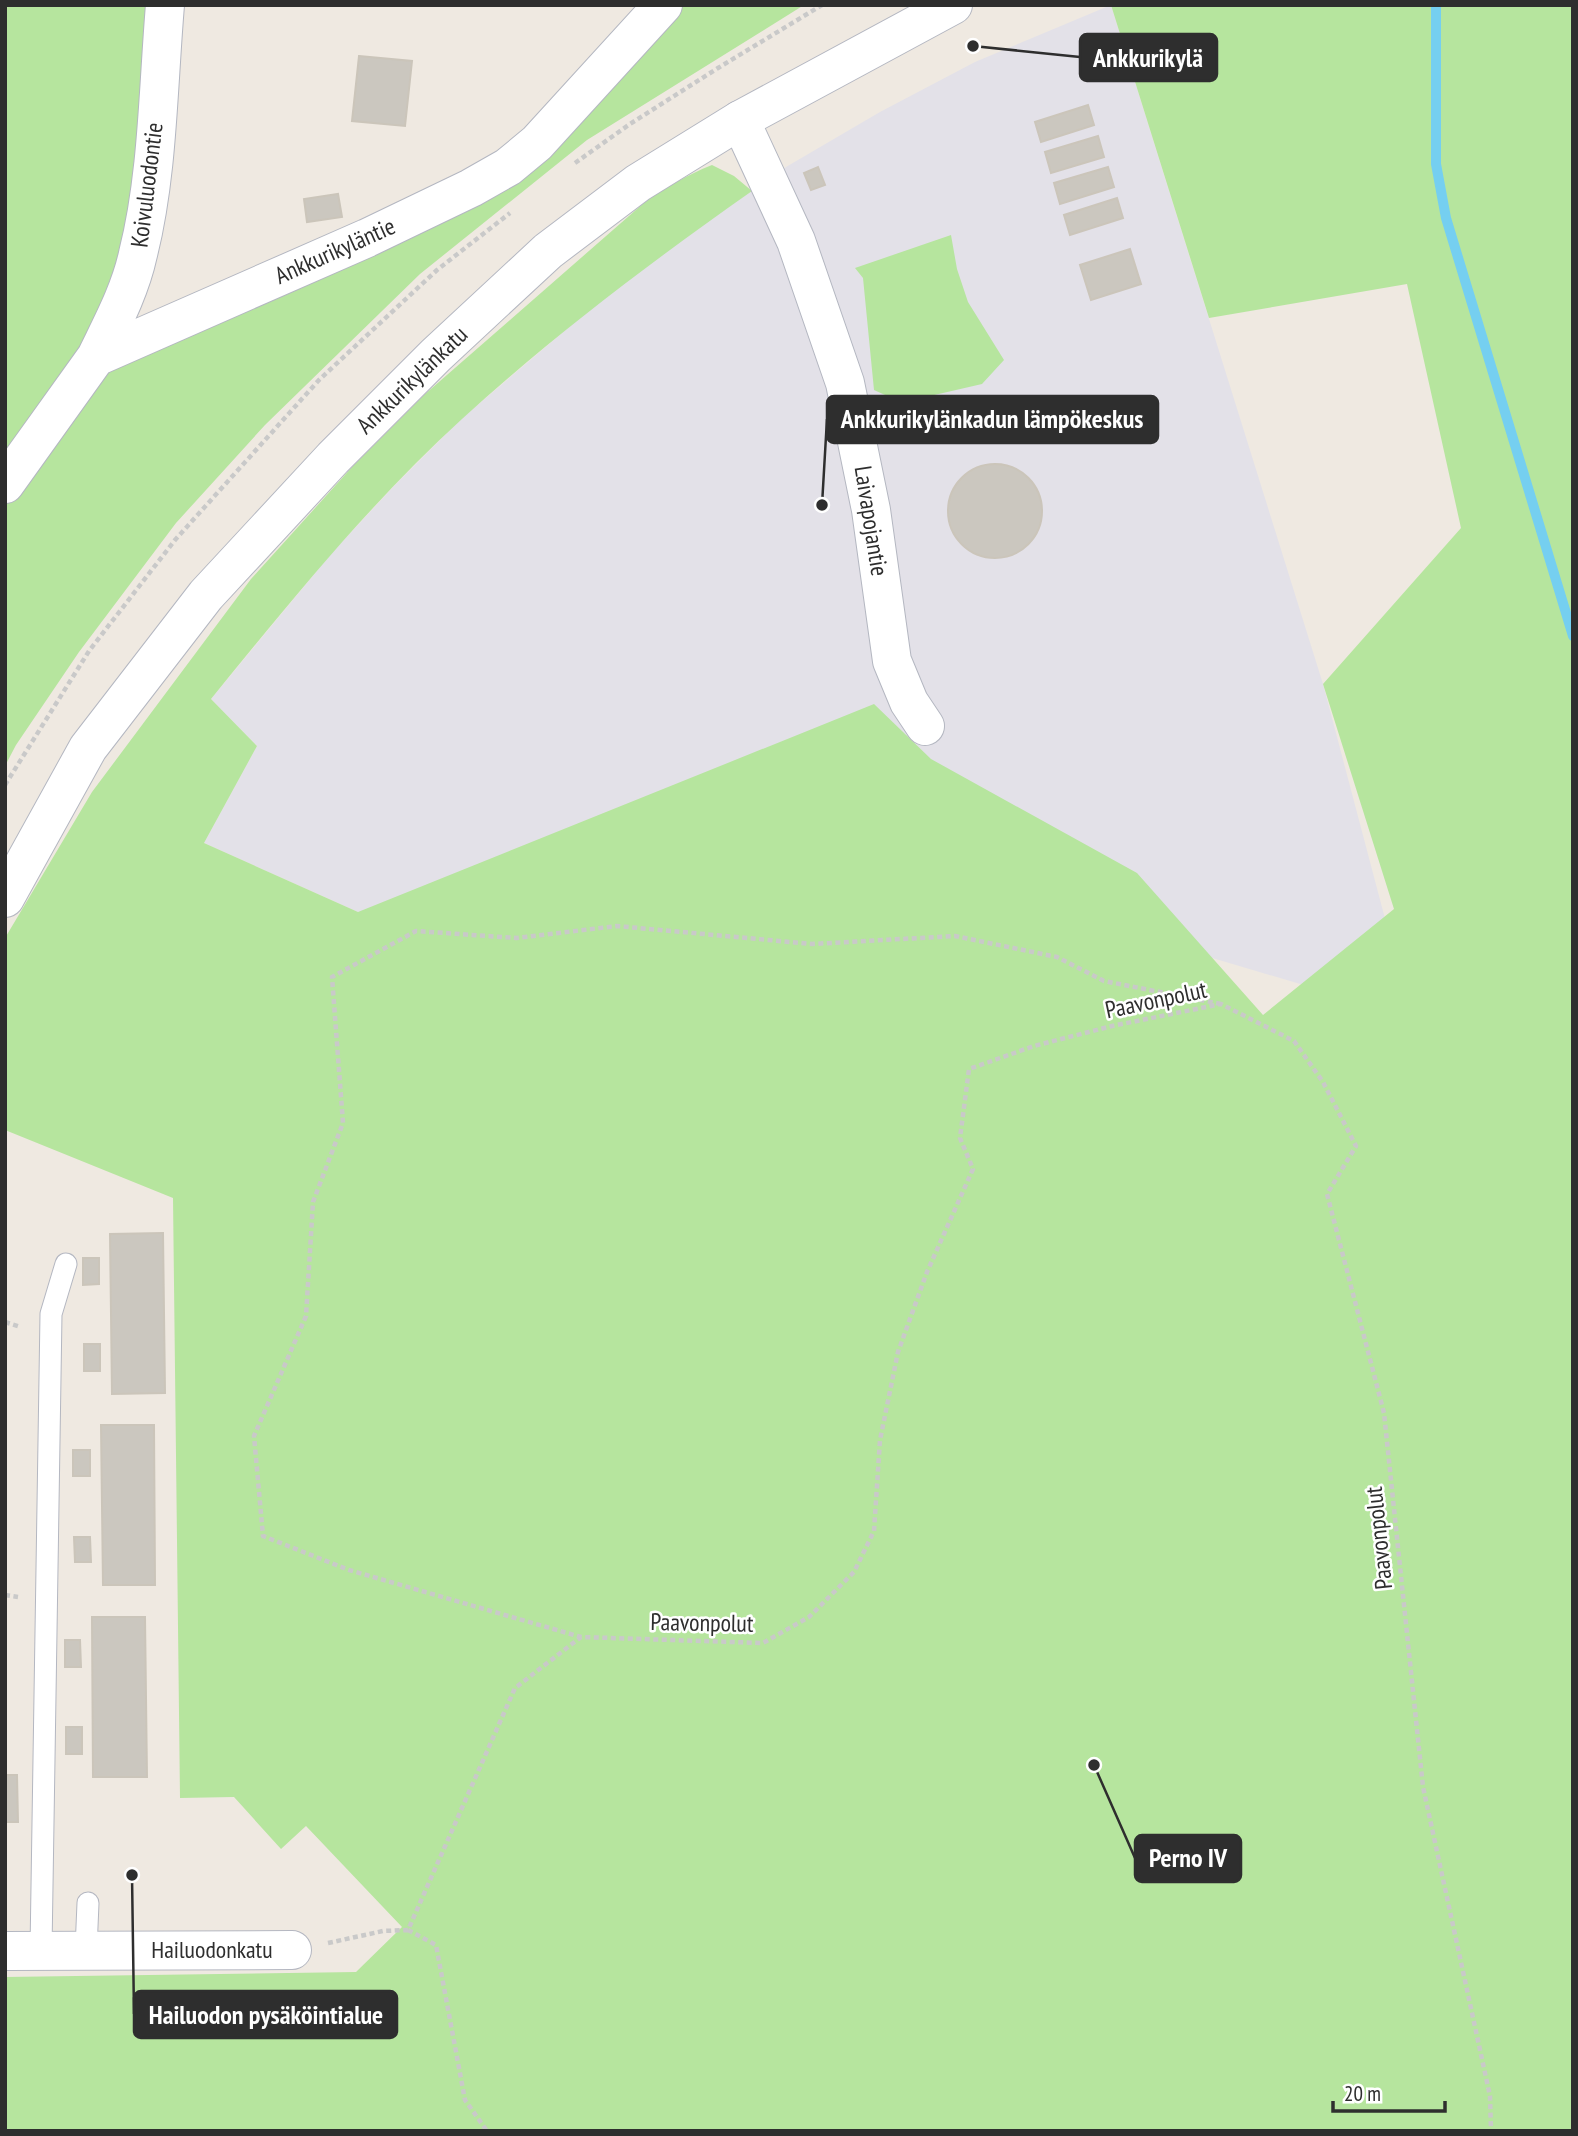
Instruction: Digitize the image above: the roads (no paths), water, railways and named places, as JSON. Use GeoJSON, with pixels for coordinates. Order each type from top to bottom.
{"type":"FeatureCollection","features":[{"type":"Feature","properties":{"kind":"street","name":"Koivuluodontie"},"geometry":{"type":"LineString","coordinates":[[96,357],[123,301],[138,256],[149,200],[165,5]]}},
{"type":"Feature","properties":{"kind":"street","name":"Ankkurikyläntie"},"geometry":{"type":"LineString","coordinates":[[96,357],[379,232],[471,188],[508,167],[537,143],[663,5]]}},
{"type":"Feature","properties":{"kind":"street","name":"Ankkurikylänkatu"},"geometry":{"type":"LineString","coordinates":[[5,898],[88,748],[206,595],[333,458],[436,355],[548,251],[638,183],[740,120],[953,5]]}},
{"type":"Feature","properties":{"kind":"street","name":"Laivapojantie"},"geometry":{"type":"LineString","coordinates":[[740,120],[796,241],[845,383],[871,510],[892,661],[909,702],[925,726]]}},
{"type":"Feature","properties":{"kind":"street"},"geometry":{"type":"LineString","coordinates":[[5,484],[96,357]]}},
{"type":"Feature","properties":{"kind":"street","name":"Hailuodonkatu"},"geometry":{"type":"LineString","coordinates":[[23,1950],[292,1950]]}},
{"type":"Feature","properties":{"kind":"lane"},"geometry":{"type":"LineString","coordinates":[[23,1950],[51,1314],[66,1264]]}},
{"type":"Feature","properties":{"kind":"lane"},"geometry":{"type":"LineString","coordinates":[[86,1950],[88,1903]]}},
{"type":"Feature","properties":{"kind":"waterway"},"geometry":{"type":"LineString","coordinates":[[1436,5],[1436,164],[1446,218],[1573,636]]}},
{"type":"Feature","properties":{"kind":"place","name":"Ankkurikylä"},"geometry":{"type":"Point","coordinates":[973,46]}},
{"type":"Feature","properties":{"kind":"place","name":"Ankkurikylänkadun lämpökeskus"},"geometry":{"type":"Point","coordinates":[822,505]}},
{"type":"Feature","properties":{"kind":"place","name":"Perno IV"},"geometry":{"type":"Point","coordinates":[1094,1765]}},
{"type":"Feature","properties":{"kind":"place","name":"Hailuodon pysäköintialue"},"geometry":{"type":"Point","coordinates":[132,1875]}}]}
